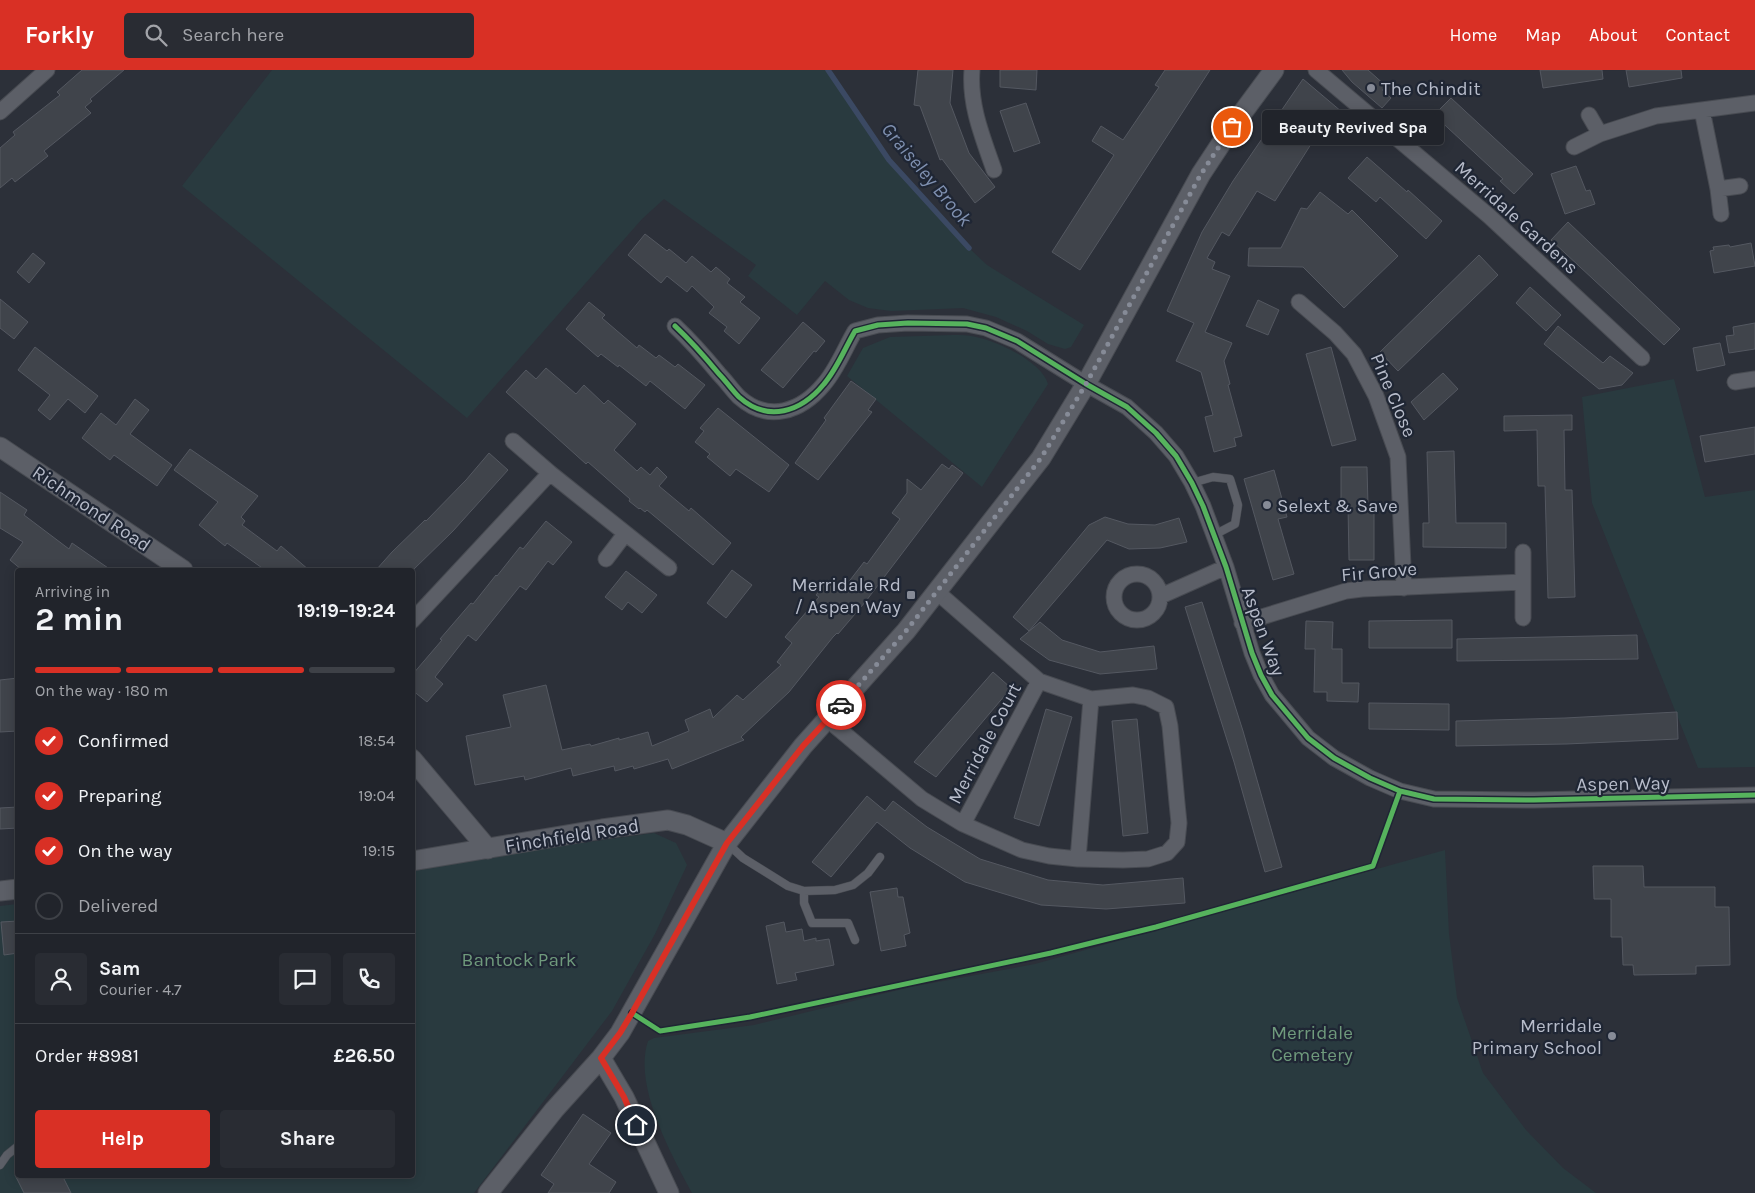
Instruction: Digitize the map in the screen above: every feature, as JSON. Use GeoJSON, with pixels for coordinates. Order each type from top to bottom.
{"type":"FeatureCollection","features":[{"type":"Feature","properties":{"kind":"street"},"geometry":{"type":"LineString","coordinates":[[0,112],[48,70]]}},
{"type":"Feature","properties":{"kind":"street"},"geometry":{"type":"LineString","coordinates":[[972,70],[971,85],[976,118],[994,170]]}},
{"type":"Feature","properties":{"kind":"street"},"geometry":{"type":"LineString","coordinates":[[488,1193],[554,1110],[601,1058],[620,1033],[727,843],[803,746],[906,631],[1041,458],[1086,384],[1201,174],[1232,127],[1274,70]]}},
{"type":"Feature","properties":{"kind":"street","name":"Merridale Gardens"},"geometry":{"type":"LineString","coordinates":[[1316,70],[1489,216],[1642,358]]}},
{"type":"Feature","properties":{"kind":"street"},"geometry":{"type":"LineString","coordinates":[[1574,147],[1600,134],[1656,116],[1755,103]]}},
{"type":"Feature","properties":{"kind":"street"},"geometry":{"type":"LineString","coordinates":[[1702,110],[1718,189],[1720,214]]}},
{"type":"Feature","properties":{"kind":"street"},"geometry":{"type":"LineString","coordinates":[[1589,115],[1600,134]]}},
{"type":"Feature","properties":{"kind":"street"},"geometry":{"type":"LineString","coordinates":[[1718,189],[1740,186]]}},
{"type":"Feature","properties":{"kind":"street","name":"Pine Close"},"geometry":{"type":"LineString","coordinates":[[1299,302],[1334,333],[1354,354],[1376,396],[1398,457],[1404,588]]}},
{"type":"Feature","properties":{"kind":"street","name":"Aspen Way"},"geometry":{"type":"LineString","coordinates":[[675,326],[692,342],[739,397],[758,410],[784,412],[799,406],[813,396],[826,383],[855,331],[878,325],[945,323],[967,324],[986,328],[1018,341],[1086,384],[1127,406],[1156,433],[1176,456],[1192,484],[1203,506],[1226,567],[1242,623],[1261,675],[1272,695],[1308,738],[1334,758],[1400,792],[1434,799],[1534,800],[1755,795]]}},
{"type":"Feature","properties":{"kind":"street"},"geometry":{"type":"LineString","coordinates":[[1735,382],[1755,379]]}},
{"type":"Feature","properties":{"kind":"street"},"geometry":{"type":"LineString","coordinates":[[512,441],[625,534],[670,568]]}},
{"type":"Feature","properties":{"kind":"street","name":"Richmond Road"},"geometry":{"type":"LineString","coordinates":[[0,447],[180,568]]}},
{"type":"Feature","properties":{"kind":"street"},"geometry":{"type":"LineString","coordinates":[[415,618],[550,473]]}},
{"type":"Feature","properties":{"kind":"street"},"geometry":{"type":"LineString","coordinates":[[606,559],[625,534]]}},
{"type":"Feature","properties":{"kind":"street"},"geometry":{"type":"LineString","coordinates":[[1523,552],[1523,618]]}},
{"type":"Feature","properties":{"kind":"street"},"geometry":{"type":"LineString","coordinates":[[1161,596],[1226,567]]}},
{"type":"Feature","properties":{"kind":"street","name":"Fir Grove"},"geometry":{"type":"LineString","coordinates":[[1242,623],[1346,591],[1523,582]]}},
{"type":"Feature","properties":{"kind":"street","name":"Merridale Court"},"geometry":{"type":"LineString","coordinates":[[827,720],[922,799],[963,824],[1022,850],[1078,859],[1123,860],[1148,858],[1167,853],[1177,842],[1179,823],[1170,726],[1166,707],[1148,698],[1133,695],[1091,699],[1040,682],[937,592]]}},
{"type":"Feature","properties":{"kind":"street","name":"Merridale Court"},"geometry":{"type":"LineString","coordinates":[[963,824],[1040,682]]}},
{"type":"Feature","properties":{"kind":"street"},"geometry":{"type":"LineString","coordinates":[[1078,859],[1091,699]]}},
{"type":"Feature","properties":{"kind":"street"},"geometry":{"type":"LineString","coordinates":[[415,763],[488,849]]}},
{"type":"Feature","properties":{"kind":"street","name":"Finchfield Road"},"geometry":{"type":"LineString","coordinates":[[415,861],[602,829],[668,820],[687,824],[727,843]]}},
{"type":"Feature","properties":{"kind":"street"},"geometry":{"type":"LineString","coordinates":[[0,891],[15,889]]}},
{"type":"Feature","properties":{"kind":"street"},"geometry":{"type":"LineString","coordinates":[[601,1058],[624,1097],[670,1193]]}},
{"type":"Feature","properties":{"kind":"lane"},"geometry":{"type":"LineString","coordinates":[[1192,484],[1213,477],[1230,479],[1238,505],[1235,524],[1214,535]]}},
{"type":"Feature","properties":{"kind":"lane"},"geometry":{"type":"LineString","coordinates":[[727,843],[743,858],[788,886],[804,891],[834,890],[853,885],[868,873],[880,857]]}},
{"type":"Feature","properties":{"kind":"lane"},"geometry":{"type":"LineString","coordinates":[[804,891],[804,903],[812,923],[848,923],[855,940]]}},
{"type":"Feature","properties":{"kind":"lane"},"geometry":{"type":"LineString","coordinates":[[0,1165],[7,1154],[15,1148]]}},
{"type":"Feature","properties":{"kind":"green space"},"geometry":{"type":"Polygon","coordinates":[[[272,70],[828,70],[889,160],[969,248],[987,265],[1084,325],[1071,347],[1065,349],[1048,344],[1027,331],[996,317],[963,308],[891,311],[868,308],[849,300],[825,281],[797,315],[748,276],[756,265],[664,199],[642,219],[467,418],[182,186],[272,70]]]}},
{"type":"Feature","properties":{"kind":"green space"},"geometry":{"type":"Polygon","coordinates":[[[967,335],[985,339],[1018,354],[1037,368],[1048,384],[982,487],[847,376],[863,348],[890,337],[967,335]]]}},
{"type":"Feature","properties":{"kind":"green space"},"geometry":{"type":"Polygon","coordinates":[[[1674,379],[1705,497],[1755,490],[1755,767],[1698,768],[1592,503],[1582,397],[1674,379]]]}},
{"type":"Feature","properties":{"kind":"green space","name":"Bantock Park"},"geometry":{"type":"Polygon","coordinates":[[[654,833],[676,843],[687,865],[655,934],[612,1011],[474,1193],[0,1193],[0,906],[15,904],[15,1178],[415,1178],[415,866],[654,833]]]}},
{"type":"Feature","properties":{"kind":"green space","name":"Merridale Cemetery"},"geometry":{"type":"Polygon","coordinates":[[[1445,850],[1449,934],[1457,998],[1483,1073],[1526,1130],[1563,1168],[1596,1193],[692,1193],[656,1119],[646,1078],[645,1059],[648,1041],[654,1038],[754,1025],[911,987],[1035,964],[1445,850]]]}},
{"type":"Feature","properties":{"kind":"building"},"geometry":{"type":"Polygon","coordinates":[[[82,70],[124,70],[90,99],[92,101],[85,107],[91,113],[44,151],[48,156],[15,182],[12,178],[0,188],[0,148],[15,135],[13,132],[60,95],[57,92],[82,70]]]}},
{"type":"Feature","properties":{"kind":"building"},"geometry":{"type":"Polygon","coordinates":[[[918,70],[953,70],[950,103],[969,153],[995,187],[975,203],[942,159],[940,160],[920,106],[914,105],[918,70]]]}},
{"type":"Feature","properties":{"kind":"building"},"geometry":{"type":"Polygon","coordinates":[[[1000,70],[1037,70],[1036,90],[1000,87],[1000,70]]]}},
{"type":"Feature","properties":{"kind":"building"},"geometry":{"type":"Polygon","coordinates":[[[1165,70],[1210,70],[1080,270],[1052,252],[1114,155],[1092,141],[1101,126],[1123,140],[1159,87],[1155,85],[1165,70]]]}},
{"type":"Feature","properties":{"kind":"building","name":"The Chindit"},"geometry":{"type":"Polygon","coordinates":[[[1342,70],[1368,70],[1386,86],[1382,90],[1391,98],[1382,108],[1352,82],[1342,70]]]}},
{"type":"Feature","properties":{"kind":"building"},"geometry":{"type":"Polygon","coordinates":[[[1540,70],[1602,70],[1603,79],[1543,88],[1540,70]]]}},
{"type":"Feature","properties":{"kind":"building"},"geometry":{"type":"Polygon","coordinates":[[[1626,70],[1681,70],[1682,78],[1629,87],[1626,70]]]}},
{"type":"Feature","properties":{"kind":"building"},"geometry":{"type":"Polygon","coordinates":[[[1303,79],[1342,112],[1328,135],[1320,130],[1275,201],[1257,191],[1229,236],[1222,232],[1207,258],[1215,262],[1212,269],[1230,276],[1205,332],[1232,343],[1224,361],[1230,384],[1228,385],[1242,436],[1234,438],[1236,446],[1214,452],[1205,417],[1213,415],[1201,372],[1176,361],[1194,323],[1167,311],[1202,232],[1233,181],[1303,79]]]}},
{"type":"Feature","properties":{"kind":"building"},"geometry":{"type":"Polygon","coordinates":[[[1451,98],[1533,174],[1514,194],[1500,181],[1503,179],[1434,115],[1451,98]]]}},
{"type":"Feature","properties":{"kind":"building"},"geometry":{"type":"Polygon","coordinates":[[[1026,103],[1040,143],[1014,152],[1000,111],[1026,103]]]}},
{"type":"Feature","properties":{"kind":"building"},"geometry":{"type":"Polygon","coordinates":[[[1367,157],[1407,192],[1408,190],[1442,221],[1426,239],[1380,197],[1376,202],[1348,178],[1367,157]]]}},
{"type":"Feature","properties":{"kind":"building"},"geometry":{"type":"Polygon","coordinates":[[[1576,166],[1586,191],[1590,190],[1595,204],[1565,214],[1551,174],[1576,166]]]}},
{"type":"Feature","properties":{"kind":"building"},"geometry":{"type":"Polygon","coordinates":[[[1320,192],[1348,214],[1352,210],[1398,256],[1344,308],[1303,267],[1248,266],[1249,248],[1281,248],[1301,208],[1307,209],[1320,192]]]}},
{"type":"Feature","properties":{"kind":"building"},"geometry":{"type":"Polygon","coordinates":[[[1568,222],[1680,329],[1664,345],[1551,240],[1568,222]]]}},
{"type":"Feature","properties":{"kind":"building"},"geometry":{"type":"Polygon","coordinates":[[[645,234],[667,251],[669,249],[686,263],[692,256],[711,272],[716,267],[730,279],[727,283],[745,297],[740,302],[760,318],[739,344],[724,331],[727,327],[709,313],[714,307],[692,286],[687,292],[667,276],[661,283],[628,255],[645,234]]]}},
{"type":"Feature","properties":{"kind":"building"},"geometry":{"type":"Polygon","coordinates":[[[1751,243],[1755,266],[1714,273],[1710,251],[1714,250],[1713,247],[1729,245],[1730,247],[1751,243]]]}},
{"type":"Feature","properties":{"kind":"building"},"geometry":{"type":"Polygon","coordinates":[[[33,253],[45,263],[29,283],[17,272],[33,253]]]}},
{"type":"Feature","properties":{"kind":"building"},"geometry":{"type":"Polygon","coordinates":[[[1479,255],[1498,275],[1398,371],[1380,352],[1479,255]]]}},
{"type":"Feature","properties":{"kind":"building"},"geometry":{"type":"Polygon","coordinates":[[[1530,287],[1561,315],[1546,331],[1516,303],[1530,287]]]}},
{"type":"Feature","properties":{"kind":"building"},"geometry":{"type":"Polygon","coordinates":[[[0,299],[28,322],[14,339],[0,328],[0,299]]]}},
{"type":"Feature","properties":{"kind":"building"},"geometry":{"type":"Polygon","coordinates":[[[1258,300],[1279,310],[1268,335],[1246,326],[1258,300]]]}},
{"type":"Feature","properties":{"kind":"building"},"geometry":{"type":"Polygon","coordinates":[[[589,302],[605,315],[602,318],[637,348],[639,345],[656,358],[659,355],[675,367],[678,364],[705,385],[685,409],[650,381],[646,386],[601,354],[598,357],[566,329],[589,302]]]}},
{"type":"Feature","properties":{"kind":"building"},"geometry":{"type":"Polygon","coordinates":[[[803,322],[825,341],[816,352],[814,351],[783,388],[761,370],[803,322]]]}},
{"type":"Feature","properties":{"kind":"building"},"geometry":{"type":"Polygon","coordinates":[[[1755,323],[1755,349],[1729,353],[1726,336],[1734,335],[1733,327],[1755,323]]]}},
{"type":"Feature","properties":{"kind":"building"},"geometry":{"type":"Polygon","coordinates":[[[1558,326],[1603,363],[1610,356],[1633,373],[1622,385],[1599,389],[1544,344],[1558,326]]]}},
{"type":"Feature","properties":{"kind":"building"},"geometry":{"type":"Polygon","coordinates":[[[1720,343],[1725,365],[1697,371],[1693,348],[1720,343]]]}},
{"type":"Feature","properties":{"kind":"building"},"geometry":{"type":"Polygon","coordinates":[[[35,347],[98,396],[85,413],[68,399],[50,420],[38,410],[50,395],[18,370],[35,347]]]}},
{"type":"Feature","properties":{"kind":"building"},"geometry":{"type":"Polygon","coordinates":[[[1331,347],[1356,440],[1332,446],[1306,354],[1331,347]]]}},
{"type":"Feature","properties":{"kind":"building"},"geometry":{"type":"Polygon","coordinates":[[[546,368],[576,394],[584,385],[604,404],[608,400],[636,424],[614,450],[637,471],[641,467],[650,475],[657,467],[667,477],[659,486],[689,511],[691,508],[731,543],[713,565],[647,510],[645,512],[639,509],[629,501],[630,499],[588,462],[586,464],[506,392],[526,370],[536,379],[546,368]]]}},
{"type":"Feature","properties":{"kind":"building"},"geometry":{"type":"Polygon","coordinates":[[[1443,373],[1458,389],[1424,420],[1411,402],[1443,373]]]}},
{"type":"Feature","properties":{"kind":"building"},"geometry":{"type":"Polygon","coordinates":[[[851,381],[876,399],[868,410],[872,412],[818,480],[795,463],[851,381]]]}},
{"type":"Feature","properties":{"kind":"building"},"geometry":{"type":"Polygon","coordinates":[[[135,399],[149,410],[130,434],[172,465],[157,486],[114,455],[110,460],[82,438],[101,413],[116,425],[135,399]]]}},
{"type":"Feature","properties":{"kind":"building"},"geometry":{"type":"Polygon","coordinates":[[[718,408],[789,465],[769,492],[736,469],[730,476],[707,457],[710,454],[695,442],[704,431],[700,428],[718,408]]]}},
{"type":"Feature","properties":{"kind":"building"},"geometry":{"type":"Polygon","coordinates":[[[1572,415],[1572,430],[1564,430],[1565,490],[1572,490],[1575,597],[1548,598],[1545,486],[1538,486],[1537,430],[1504,431],[1504,416],[1572,415]]]}},
{"type":"Feature","properties":{"kind":"building"},"geometry":{"type":"Polygon","coordinates":[[[1755,427],[1755,454],[1705,462],[1700,436],[1755,427]]]}},
{"type":"Feature","properties":{"kind":"building"},"geometry":{"type":"Polygon","coordinates":[[[190,449],[258,496],[241,517],[245,521],[242,525],[277,551],[281,546],[307,568],[262,568],[227,543],[225,546],[199,525],[218,502],[174,470],[190,449]]]}},
{"type":"Feature","properties":{"kind":"building"},"geometry":{"type":"Polygon","coordinates":[[[1454,451],[1456,523],[1506,523],[1506,548],[1423,547],[1423,523],[1429,523],[1427,452],[1454,451]]]}},
{"type":"Feature","properties":{"kind":"building"},"geometry":{"type":"Polygon","coordinates":[[[489,453],[508,470],[453,531],[415,568],[378,568],[392,552],[466,480],[489,453]]]}},
{"type":"Feature","properties":{"kind":"building"},"geometry":{"type":"Polygon","coordinates":[[[942,464],[949,469],[952,465],[963,473],[866,601],[838,634],[833,637],[789,692],[741,737],[744,740],[672,769],[668,759],[634,769],[633,766],[615,771],[614,766],[573,776],[571,768],[525,780],[524,776],[475,785],[466,736],[511,727],[503,695],[546,685],[562,750],[590,744],[591,746],[648,732],[652,746],[689,731],[685,720],[710,709],[713,718],[737,695],[743,700],[781,665],[777,662],[792,643],[785,637],[819,597],[816,595],[828,580],[836,587],[838,584],[844,588],[864,562],[867,564],[900,519],[892,513],[907,493],[907,479],[921,490],[942,464]]]}},
{"type":"Feature","properties":{"kind":"building"},"geometry":{"type":"Polygon","coordinates":[[[1341,467],[1367,467],[1368,506],[1374,506],[1374,560],[1349,560],[1348,506],[1341,506],[1341,467]]]}},
{"type":"Feature","properties":{"kind":"building"},"geometry":{"type":"Polygon","coordinates":[[[1274,470],[1287,517],[1278,519],[1294,574],[1273,580],[1244,479],[1274,470]]]}},
{"type":"Feature","properties":{"kind":"building"},"geometry":{"type":"Polygon","coordinates":[[[0,492],[27,510],[24,515],[69,549],[72,543],[108,568],[20,568],[10,560],[23,542],[0,528],[0,492]]]}},
{"type":"Feature","properties":{"kind":"building"},"geometry":{"type":"Polygon","coordinates":[[[1105,517],[1128,524],[1155,525],[1179,518],[1187,542],[1160,548],[1129,549],[1107,540],[1029,631],[1013,617],[1089,525],[1105,517]]]}},
{"type":"Feature","properties":{"kind":"building"},"geometry":{"type":"Polygon","coordinates":[[[546,521],[572,542],[553,565],[548,561],[526,590],[520,586],[476,641],[468,635],[435,677],[443,684],[427,702],[415,692],[415,672],[442,640],[440,639],[471,603],[473,604],[520,547],[523,549],[546,521]]]}},
{"type":"Feature","properties":{"kind":"building"},"geometry":{"type":"Polygon","coordinates":[[[732,570],[752,585],[726,618],[707,603],[732,570]]]}},
{"type":"Feature","properties":{"kind":"building"},"geometry":{"type":"Polygon","coordinates":[[[626,571],[657,595],[642,613],[628,602],[622,610],[605,597],[626,571]]]}},
{"type":"Feature","properties":{"kind":"building"},"geometry":{"type":"Polygon","coordinates":[[[1202,602],[1243,731],[1282,867],[1265,872],[1234,762],[1185,607],[1202,602]]]}},
{"type":"Feature","properties":{"kind":"building"},"geometry":{"type":"Polygon","coordinates":[[[1452,620],[1452,648],[1369,648],[1369,621],[1452,620]]]}},
{"type":"Feature","properties":{"kind":"building"},"geometry":{"type":"Polygon","coordinates":[[[1306,621],[1333,622],[1332,649],[1342,649],[1342,683],[1359,683],[1358,702],[1327,701],[1327,692],[1314,692],[1315,649],[1305,649],[1306,621]]]}},
{"type":"Feature","properties":{"kind":"building"},"geometry":{"type":"Polygon","coordinates":[[[1040,622],[1062,640],[1100,652],[1154,646],[1157,669],[1100,674],[1049,660],[1020,639],[1040,622]]]}},
{"type":"Feature","properties":{"kind":"building"},"geometry":{"type":"Polygon","coordinates":[[[1637,635],[1638,659],[1457,661],[1457,639],[1637,635]]]}},
{"type":"Feature","properties":{"kind":"building"},"geometry":{"type":"Polygon","coordinates":[[[993,672],[1011,688],[936,777],[914,762],[993,672]]]}},
{"type":"Feature","properties":{"kind":"building"},"geometry":{"type":"Polygon","coordinates":[[[15,678],[15,731],[0,732],[0,680],[15,678]]]}},
{"type":"Feature","properties":{"kind":"building"},"geometry":{"type":"Polygon","coordinates":[[[1369,703],[1449,704],[1449,730],[1369,729],[1369,703]]]}},
{"type":"Feature","properties":{"kind":"building"},"geometry":{"type":"Polygon","coordinates":[[[1046,709],[1072,717],[1039,826],[1014,818],[1046,709]]]}},
{"type":"Feature","properties":{"kind":"building"},"geometry":{"type":"Polygon","coordinates":[[[1677,712],[1678,739],[1456,746],[1456,721],[1677,712]]]}},
{"type":"Feature","properties":{"kind":"building"},"geometry":{"type":"Polygon","coordinates":[[[1137,719],[1148,833],[1123,836],[1112,721],[1137,719]]]}},
{"type":"Feature","properties":{"kind":"building"},"geometry":{"type":"Polygon","coordinates":[[[867,796],[885,811],[893,801],[927,827],[980,859],[1048,880],[1103,885],[1183,878],[1185,903],[1106,909],[1041,905],[965,882],[910,848],[877,822],[831,877],[812,862],[867,796]]]}},
{"type":"Feature","properties":{"kind":"building"},"geometry":{"type":"Polygon","coordinates":[[[15,807],[15,828],[0,829],[0,808],[15,807]]]}},
{"type":"Feature","properties":{"kind":"building"},"geometry":{"type":"Polygon","coordinates":[[[1593,866],[1643,866],[1644,887],[1715,887],[1715,907],[1729,907],[1730,965],[1696,966],[1696,974],[1634,975],[1633,965],[1623,965],[1622,937],[1611,937],[1611,899],[1594,899],[1593,866]]]}},
{"type":"Feature","properties":{"kind":"building"},"geometry":{"type":"Polygon","coordinates":[[[897,888],[898,897],[903,897],[910,933],[904,935],[906,946],[881,951],[870,892],[897,888]]]}},
{"type":"Feature","properties":{"kind":"building"},"geometry":{"type":"Polygon","coordinates":[[[15,921],[15,953],[4,955],[1,922],[15,921]]]}},
{"type":"Feature","properties":{"kind":"building"},"geometry":{"type":"Polygon","coordinates":[[[784,922],[786,932],[802,929],[804,941],[816,938],[816,941],[829,939],[834,965],[795,973],[797,980],[777,984],[766,926],[784,922]]]}},
{"type":"Feature","properties":{"kind":"building"},"geometry":{"type":"Polygon","coordinates":[[[583,1114],[611,1133],[589,1164],[616,1182],[609,1193],[548,1193],[554,1184],[541,1175],[583,1114]]]}},
{"type":"Feature","properties":{"kind":"building"},"geometry":{"type":"Polygon","coordinates":[[[16,1178],[64,1178],[71,1193],[24,1193],[16,1178]]]}},
{"type":"Feature","properties":{"kind":"waterway","name":"Graiseley Brook"},"geometry":{"type":"LineString","coordinates":[[828,70],[889,160],[969,248]]}},
{"type":"Feature","properties":{"kind":"cycle path"},"geometry":{"type":"LineString","coordinates":[[675,326],[698,349],[739,397],[761,410],[784,411],[805,402],[815,394],[833,372],[855,331],[878,325],[908,323],[967,324],[986,328],[1017,341],[1127,407],[1156,433],[1176,456],[1192,483],[1203,506],[1226,567],[1252,653],[1272,695],[1308,738],[1334,758],[1370,778],[1400,791],[1434,799],[1534,800],[1755,795]]}},
{"type":"Feature","properties":{"kind":"cycle path"},"geometry":{"type":"LineString","coordinates":[[632,1013],[660,1031],[750,1017],[1051,953],[1156,927],[1373,866],[1400,791]]}},
{"type":"Feature","properties":{"kind":"way so far"},"geometry":{"type":"LineString","coordinates":[[841,705],[906,631],[1041,458],[1086,384],[1201,174],[1232,127]]}},
{"type":"Feature","properties":{"kind":"place","name":"The Chindit"},"geometry":{"type":"Point","coordinates":[1371,88]}},
{"type":"Feature","properties":{"kind":"place","name":"Beauty Revived Spa"},"geometry":{"type":"Point","coordinates":[1232,127]}},
{"type":"Feature","properties":{"kind":"place","name":"Selext & Save"},"geometry":{"type":"Point","coordinates":[1267,505]}},
{"type":"Feature","properties":{"kind":"place","name":"Merridale Rd / Aspen Way"},"geometry":{"type":"Point","coordinates":[911,595]}},
{"type":"Feature","properties":{"kind":"place","name":"Merridale Primary School"},"geometry":{"type":"Point","coordinates":[1612,1036]}},
{"type":"Feature","properties":{"kind":"route"},"geometry":{"type":"LineString","coordinates":[[636,1125],[624,1097],[601,1058],[632,1013],[727,843],[803,746],[841,705]]}}]}
